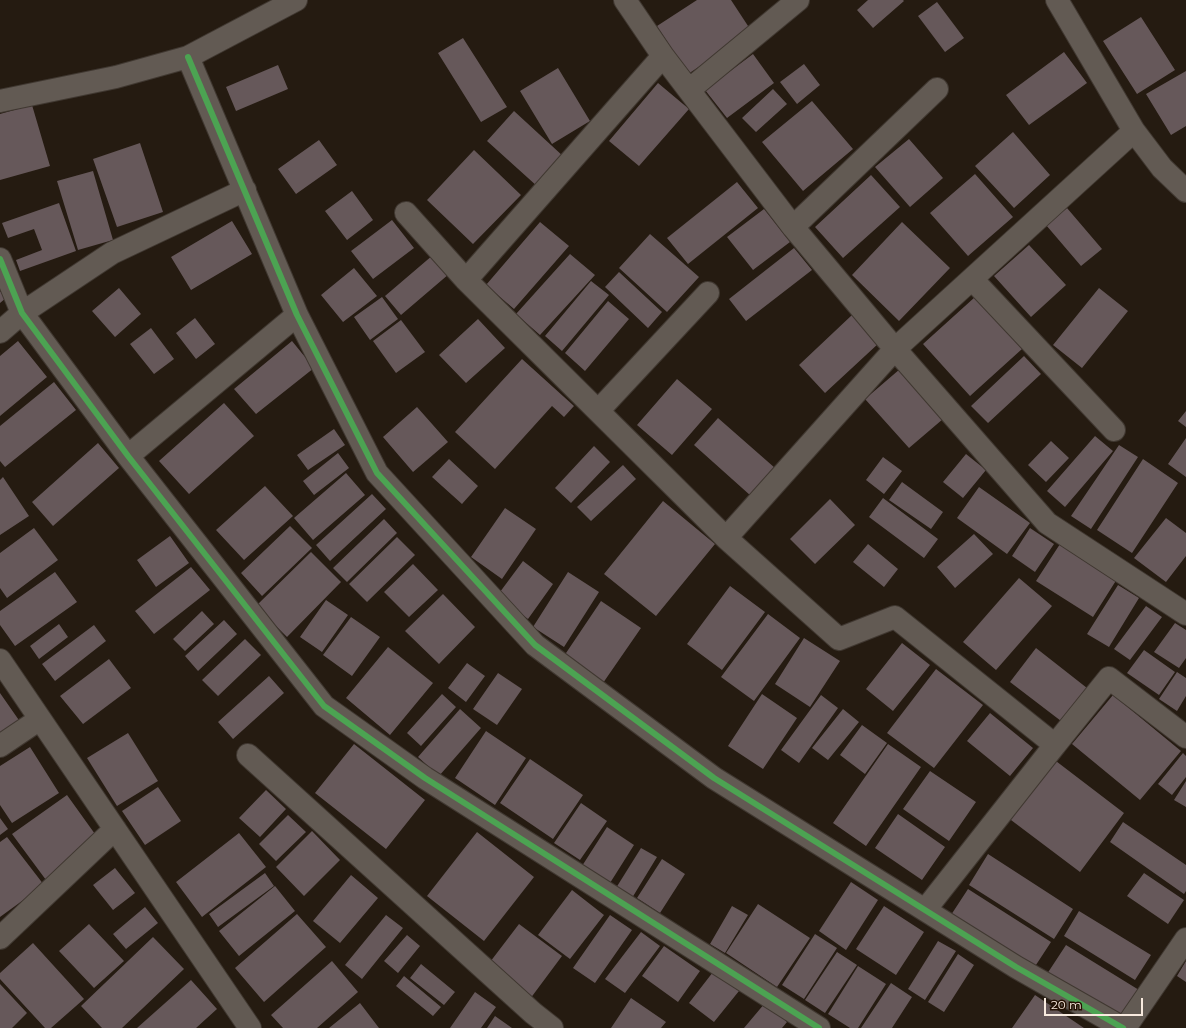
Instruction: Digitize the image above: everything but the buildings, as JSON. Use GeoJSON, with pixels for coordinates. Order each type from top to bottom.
{"type":"FeatureCollection","features":[{"type":"Feature","properties":{"kind":"street"},"geometry":{"type":"LineString","coordinates":[[0,101],[116,77],[188,57],[296,0]]}},
{"type":"Feature","properties":{"kind":"street"},"geometry":{"type":"LineString","coordinates":[[625,0],[663,56],[792,227],[895,349],[1048,523],[1186,614]]}},
{"type":"Feature","properties":{"kind":"street"},"geometry":{"type":"LineString","coordinates":[[689,90],[798,0]]}},
{"type":"Feature","properties":{"kind":"street"},"geometry":{"type":"LineString","coordinates":[[1057,0],[1134,131],[1162,168],[1186,191]]}},
{"type":"Feature","properties":{"kind":"street"},"geometry":{"type":"LineString","coordinates":[[466,280],[663,56]]}},
{"type":"Feature","properties":{"kind":"street"},"geometry":{"type":"LineString","coordinates":[[188,57],[297,314],[377,473],[535,645],[714,778],[1016,967],[1124,1028],[1186,939]]}},
{"type":"Feature","properties":{"kind":"street"},"geometry":{"type":"LineString","coordinates":[[792,227],[937,89]]}},
{"type":"Feature","properties":{"kind":"street"},"geometry":{"type":"LineString","coordinates":[[726,538],[895,349],[1134,131]]}},
{"type":"Feature","properties":{"kind":"street"},"geometry":{"type":"LineString","coordinates":[[0,332],[22,313],[112,253],[245,190]]}},
{"type":"Feature","properties":{"kind":"street"},"geometry":{"type":"LineString","coordinates":[[406,213],[466,280],[726,538],[839,639],[895,617],[1055,745]]}},
{"type":"Feature","properties":{"kind":"street"},"geometry":{"type":"LineString","coordinates":[[0,259],[22,313],[128,456],[324,706],[432,782],[819,1028]]}},
{"type":"Feature","properties":{"kind":"street"},"geometry":{"type":"LineString","coordinates":[[972,279],[1114,430]]}},
{"type":"Feature","properties":{"kind":"street"},"geometry":{"type":"LineString","coordinates":[[598,411],[708,293]]}},
{"type":"Feature","properties":{"kind":"street"},"geometry":{"type":"LineString","coordinates":[[128,456],[297,314]]}},
{"type":"Feature","properties":{"kind":"street"},"geometry":{"type":"LineString","coordinates":[[0,660],[250,1028]]}},
{"type":"Feature","properties":{"kind":"street"},"geometry":{"type":"LineString","coordinates":[[926,910],[1109,678],[1186,737]]}},
{"type":"Feature","properties":{"kind":"street"},"geometry":{"type":"LineString","coordinates":[[0,746],[40,719]]}},
{"type":"Feature","properties":{"kind":"street"},"geometry":{"type":"LineString","coordinates":[[248,755],[533,1013],[552,1028]]}},
{"type":"Feature","properties":{"kind":"street"},"geometry":{"type":"LineString","coordinates":[[0,938],[115,829]]}},
{"type":"Feature","properties":{"kind":"cycle path"},"geometry":{"type":"LineString","coordinates":[[188,57],[297,315],[377,473],[535,645],[714,778],[1016,967],[1123,1028]]}},
{"type":"Feature","properties":{"kind":"cycle path"},"geometry":{"type":"LineString","coordinates":[[0,259],[22,313],[128,456],[324,706],[425,778],[819,1028]]}}]}
